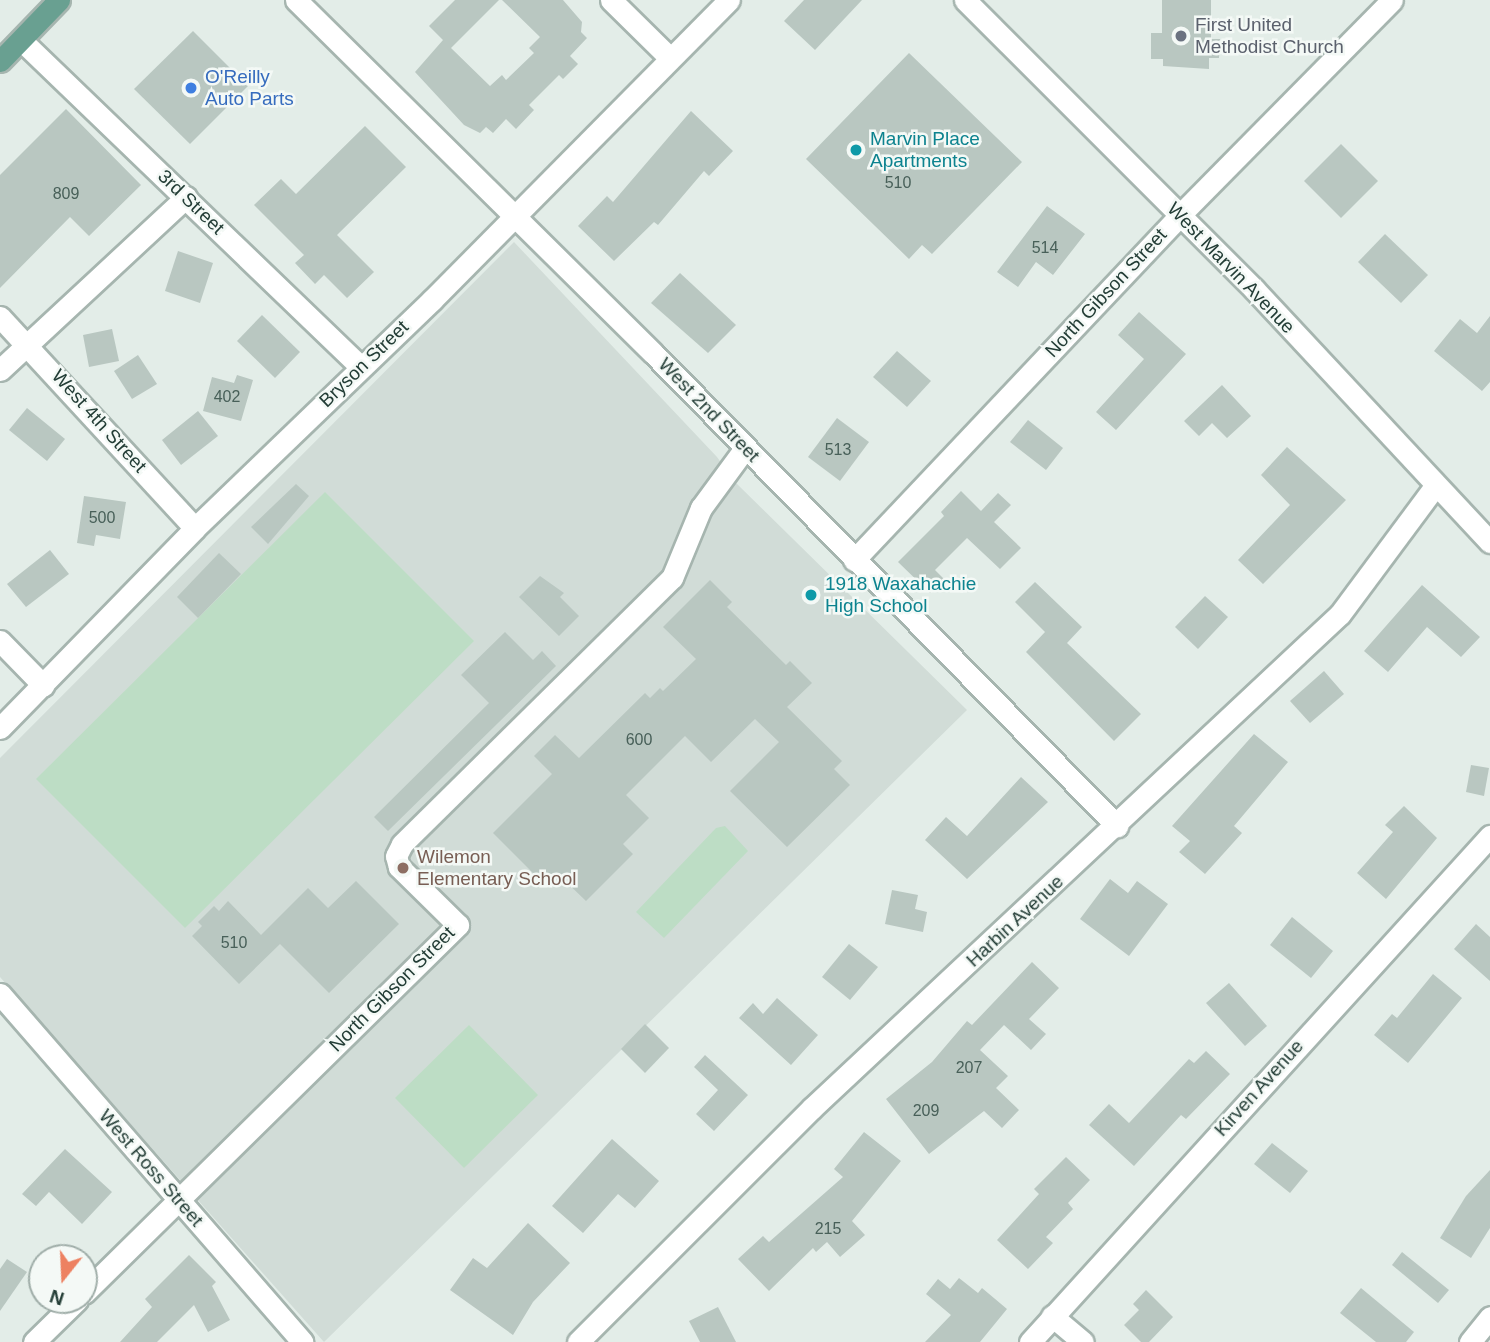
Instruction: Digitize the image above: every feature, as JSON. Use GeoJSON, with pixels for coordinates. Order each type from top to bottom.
{"type":"FeatureCollection","features":[{"type":"Feature","properties":{"kind":"main road"},"geometry":{"type":"LineString","coordinates":[[0,61],[59,0]]}},
{"type":"Feature","properties":{"kind":"street","name":"West 2nd Street"},"geometry":{"type":"LineString","coordinates":[[296,0],[514,215],[1117,826]]}},
{"type":"Feature","properties":{"kind":"street"},"geometry":{"type":"LineString","coordinates":[[611,0],[670,58]]}},
{"type":"Feature","properties":{"kind":"street","name":"Bryson Street"},"geometry":{"type":"LineString","coordinates":[[0,728],[195,528],[729,0]]}},
{"type":"Feature","properties":{"kind":"street","name":"West Marvin Avenue"},"geometry":{"type":"LineString","coordinates":[[965,0],[1179,216],[1490,542]]}},
{"type":"Feature","properties":{"kind":"street","name":"North Gibson Street"},"geometry":{"type":"LineString","coordinates":[[854,559],[1179,216],[1392,0]]}},
{"type":"Feature","properties":{"kind":"street","name":"3rd Street"},"geometry":{"type":"LineString","coordinates":[[21,40],[360,366]]}},
{"type":"Feature","properties":{"kind":"street"},"geometry":{"type":"LineString","coordinates":[[0,370],[186,197]]}},
{"type":"Feature","properties":{"kind":"street","name":"West 4th Street"},"geometry":{"type":"LineString","coordinates":[[0,317],[27,343],[195,528]]}},
{"type":"Feature","properties":{"kind":"street","name":"North Gibson Street"},"geometry":{"type":"LineString","coordinates":[[98,1279],[458,925],[399,867],[396,856],[401,845],[672,578],[701,508],[745,448]]}},
{"type":"Feature","properties":{"kind":"street","name":"Harbin Avenue"},"geometry":{"type":"LineString","coordinates":[[578,1342],[811,1109],[1117,826],[1340,614],[1435,486]]}},
{"type":"Feature","properties":{"kind":"street"},"geometry":{"type":"LineString","coordinates":[[0,641],[43,685]]}},
{"type":"Feature","properties":{"kind":"street","name":"Kirven Avenue"},"geometry":{"type":"LineString","coordinates":[[1030,1342],[1490,836]]}},
{"type":"Feature","properties":{"kind":"street","name":"West Ross Street"},"geometry":{"type":"LineString","coordinates":[[0,994],[303,1342]]}},
{"type":"Feature","properties":{"kind":"street"},"geometry":{"type":"LineString","coordinates":[[34,1342],[63,1314]]}},
{"type":"Feature","properties":{"kind":"street"},"geometry":{"type":"LineString","coordinates":[[1052,1316],[1083,1342]]}},
{"type":"Feature","properties":{"kind":"street"},"geometry":{"type":"LineString","coordinates":[[1470,1342],[1490,1317]]}},
{"type":"Feature","properties":{"kind":"shaded area","name":"Wilemon Elementary School"},"geometry":{"type":"Polygon","coordinates":[[[514,242],[717,457],[735,482],[967,710],[324,1342],[0,977],[0,758],[514,242]]]}},
{"type":"Feature","properties":{"kind":"green space"},"geometry":{"type":"Polygon","coordinates":[[[325,492],[474,641],[185,928],[36,779],[325,492]]]}},
{"type":"Feature","properties":{"kind":"green space"},"geometry":{"type":"Polygon","coordinates":[[[725,826],[748,851],[664,938],[636,912],[716,828],[725,826]]]}},
{"type":"Feature","properties":{"kind":"green space"},"geometry":{"type":"Polygon","coordinates":[[[469,1025],[538,1095],[464,1168],[395,1098],[469,1025]]]}},
{"type":"Feature","properties":{"kind":"building"},"geometry":{"type":"Polygon","coordinates":[[[455,0],[499,0],[451,48],[490,86],[502,75],[506,80],[534,53],[529,48],[540,37],[502,0],[563,0],[582,22],[581,32],[587,38],[570,56],[578,64],[563,79],[559,75],[529,105],[534,110],[516,129],[506,119],[493,133],[486,127],[480,133],[464,125],[415,72],[443,40],[429,26],[455,0]]]}},
{"type":"Feature","properties":{"kind":"building"},"geometry":{"type":"Polygon","coordinates":[[[804,0],[862,0],[815,50],[784,21],[804,0]]]}},
{"type":"Feature","properties":{"kind":"building","name":"First United Methodist Church"},"geometry":{"type":"Polygon","coordinates":[[[1162,0],[1211,0],[1211,39],[1220,39],[1219,58],[1209,58],[1209,69],[1163,66],[1163,59],[1151,59],[1151,33],[1162,33],[1162,0]]]}},
{"type":"Feature","properties":{"kind":"building","name":"O'Reilly Auto Parts"},"geometry":{"type":"Polygon","coordinates":[[[193,31],[248,86],[190,144],[134,89],[193,31]]]}},
{"type":"Feature","properties":{"kind":"building","name":"Marvin Place Apartments"},"geometry":{"type":"Polygon","coordinates":[[[909,53],[1022,162],[932,254],[922,245],[909,259],[806,159],[909,53]]]}},
{"type":"Feature","properties":{"kind":"building"},"geometry":{"type":"Polygon","coordinates":[[[66,109],[141,185],[89,236],[70,217],[0,288],[0,175],[66,109]]]}},
{"type":"Feature","properties":{"kind":"building"},"geometry":{"type":"Polygon","coordinates":[[[691,111],[733,151],[709,176],[704,171],[658,225],[654,222],[614,261],[578,226],[607,196],[613,202],[691,111]]]}},
{"type":"Feature","properties":{"kind":"building"},"geometry":{"type":"Polygon","coordinates":[[[365,126],[406,167],[337,235],[374,272],[347,298],[324,275],[315,284],[295,263],[304,255],[254,205],[281,179],[296,194],[365,126]]]}},
{"type":"Feature","properties":{"kind":"building"},"geometry":{"type":"Polygon","coordinates":[[[1341,144],[1378,181],[1341,218],[1304,181],[1341,144]]]}},
{"type":"Feature","properties":{"kind":"building"},"geometry":{"type":"Polygon","coordinates":[[[1047,206],[1085,234],[1053,275],[1036,262],[1018,287],[997,272],[1047,206]]]}},
{"type":"Feature","properties":{"kind":"building"},"geometry":{"type":"Polygon","coordinates":[[[1385,234],[1428,275],[1401,303],[1358,262],[1385,234]]]}},
{"type":"Feature","properties":{"kind":"building"},"geometry":{"type":"Polygon","coordinates":[[[178,251],[213,263],[200,303],[165,291],[178,251]]]}},
{"type":"Feature","properties":{"kind":"building"},"geometry":{"type":"Polygon","coordinates":[[[680,273],[736,325],[708,353],[651,303],[680,273]]]}},
{"type":"Feature","properties":{"kind":"building"},"geometry":{"type":"Polygon","coordinates":[[[1139,312],[1186,354],[1116,430],[1096,412],[1144,359],[1118,335],[1139,312]]]}},
{"type":"Feature","properties":{"kind":"building"},"geometry":{"type":"Polygon","coordinates":[[[262,315],[300,352],[275,378],[237,341],[262,315]]]}},
{"type":"Feature","properties":{"kind":"building"},"geometry":{"type":"Polygon","coordinates":[[[1490,316],[1490,382],[1482,391],[1434,351],[1460,319],[1477,333],[1490,316]]]}},
{"type":"Feature","properties":{"kind":"building"},"geometry":{"type":"Polygon","coordinates":[[[112,329],[119,361],[89,367],[83,335],[112,329]]]}},
{"type":"Feature","properties":{"kind":"building"},"geometry":{"type":"Polygon","coordinates":[[[897,351],[931,381],[907,407],[873,377],[897,351]]]}},
{"type":"Feature","properties":{"kind":"building"},"geometry":{"type":"Polygon","coordinates":[[[138,355],[157,384],[132,399],[114,371],[138,355]]]}},
{"type":"Feature","properties":{"kind":"building"},"geometry":{"type":"Polygon","coordinates":[[[237,375],[253,380],[241,421],[203,411],[212,377],[234,383],[237,375]]]}},
{"type":"Feature","properties":{"kind":"building"},"geometry":{"type":"Polygon","coordinates":[[[1222,385],[1251,416],[1227,438],[1212,423],[1199,436],[1184,421],[1222,385]]]}},
{"type":"Feature","properties":{"kind":"building"},"geometry":{"type":"Polygon","coordinates":[[[27,408],[65,439],[47,461],[9,430],[27,408]]]}},
{"type":"Feature","properties":{"kind":"building"},"geometry":{"type":"Polygon","coordinates":[[[198,411],[218,436],[181,465],[162,440],[198,411]]]}},
{"type":"Feature","properties":{"kind":"building"},"geometry":{"type":"Polygon","coordinates":[[[837,418],[869,442],[840,481],[808,457],[837,418]]]}},
{"type":"Feature","properties":{"kind":"building"},"geometry":{"type":"Polygon","coordinates":[[[1028,420],[1063,448],[1046,470],[1010,442],[1028,420]]]}},
{"type":"Feature","properties":{"kind":"building"},"geometry":{"type":"Polygon","coordinates":[[[1287,447],[1346,500],[1263,584],[1238,560],[1290,505],[1261,475],[1287,447]]]}},
{"type":"Feature","properties":{"kind":"building"},"geometry":{"type":"Polygon","coordinates":[[[296,484],[309,496],[268,544],[251,527],[296,484]]]}},
{"type":"Feature","properties":{"kind":"building"},"geometry":{"type":"Polygon","coordinates":[[[961,491],[981,511],[998,493],[1011,505],[994,522],[1021,548],[1000,569],[967,538],[935,570],[944,579],[930,593],[898,562],[944,516],[941,512],[961,491]]]}},
{"type":"Feature","properties":{"kind":"building"},"geometry":{"type":"Polygon","coordinates":[[[84,496],[126,502],[120,539],[96,535],[94,546],[77,543],[84,496]]]}},
{"type":"Feature","properties":{"kind":"building"},"geometry":{"type":"Polygon","coordinates":[[[50,550],[69,574],[26,607],[7,584],[50,550]]]}},
{"type":"Feature","properties":{"kind":"building"},"geometry":{"type":"Polygon","coordinates":[[[219,553],[241,574],[198,618],[177,597],[219,553]]]}},
{"type":"Feature","properties":{"kind":"building"},"geometry":{"type":"Polygon","coordinates":[[[540,576],[564,593],[560,597],[579,616],[559,636],[519,597],[540,576]]]}},
{"type":"Feature","properties":{"kind":"building"},"geometry":{"type":"Polygon","coordinates":[[[710,580],[732,602],[727,607],[786,665],[790,661],[812,683],[787,707],[842,761],[834,769],[850,785],[787,847],[730,791],[779,742],[755,719],[711,762],[685,736],[626,795],[649,818],[623,844],[633,854],[586,901],[560,876],[548,888],[493,833],[552,774],[534,756],[555,735],[579,758],[645,693],[650,698],[660,688],[663,691],[696,659],[663,627],[710,580]]]}},
{"type":"Feature","properties":{"kind":"building"},"geometry":{"type":"Polygon","coordinates":[[[1035,582],[1082,627],[1067,643],[1141,714],[1114,741],[1026,652],[1045,632],[1015,602],[1035,582]]]}},
{"type":"Feature","properties":{"kind":"building"},"geometry":{"type":"Polygon","coordinates":[[[1422,585],[1480,637],[1461,657],[1427,627],[1388,672],[1364,651],[1422,585]]]}},
{"type":"Feature","properties":{"kind":"building"},"geometry":{"type":"Polygon","coordinates":[[[1205,596],[1228,617],[1198,649],[1175,627],[1205,596]]]}},
{"type":"Feature","properties":{"kind":"building"},"geometry":{"type":"Polygon","coordinates":[[[505,632],[533,660],[542,651],[556,666],[388,831],[374,817],[489,703],[461,675],[505,632]]]}},
{"type":"Feature","properties":{"kind":"building"},"geometry":{"type":"Polygon","coordinates":[[[1324,671],[1344,694],[1310,723],[1290,701],[1324,671]]]}},
{"type":"Feature","properties":{"kind":"building"},"geometry":{"type":"Polygon","coordinates":[[[1254,734],[1288,762],[1234,826],[1242,833],[1205,874],[1179,852],[1190,841],[1172,826],[1254,734]]]}},
{"type":"Feature","properties":{"kind":"building"},"geometry":{"type":"Polygon","coordinates":[[[1471,765],[1489,768],[1484,796],[1466,792],[1471,765]]]}},
{"type":"Feature","properties":{"kind":"building"},"geometry":{"type":"Polygon","coordinates":[[[1021,777],[1048,802],[967,879],[925,840],[946,817],[967,836],[1021,777]]]}},
{"type":"Feature","properties":{"kind":"building"},"geometry":{"type":"Polygon","coordinates":[[[1404,806],[1437,838],[1386,899],[1357,873],[1393,832],[1385,825],[1404,806]]]}},
{"type":"Feature","properties":{"kind":"building"},"geometry":{"type":"Polygon","coordinates":[[[1110,879],[1128,893],[1137,881],[1168,904],[1129,956],[1080,919],[1110,879]]]}},
{"type":"Feature","properties":{"kind":"building"},"geometry":{"type":"Polygon","coordinates":[[[356,881],[399,924],[329,993],[280,944],[239,984],[192,936],[202,926],[198,922],[214,906],[219,911],[228,901],[261,935],[308,888],[328,908],[356,881]]]}},
{"type":"Feature","properties":{"kind":"building"},"geometry":{"type":"Polygon","coordinates":[[[892,890],[918,895],[915,909],[927,912],[923,932],[885,924],[892,890]]]}},
{"type":"Feature","properties":{"kind":"building"},"geometry":{"type":"Polygon","coordinates":[[[1292,917],[1333,951],[1311,978],[1270,945],[1292,917]]]}},
{"type":"Feature","properties":{"kind":"building"},"geometry":{"type":"Polygon","coordinates":[[[1476,924],[1490,937],[1490,981],[1454,949],[1476,924]]]}},
{"type":"Feature","properties":{"kind":"building"},"geometry":{"type":"Polygon","coordinates":[[[849,944],[878,967],[850,1000],[822,977],[849,944]]]}},
{"type":"Feature","properties":{"kind":"building"},"geometry":{"type":"Polygon","coordinates":[[[1032,962],[1059,988],[1029,1019],[1046,1034],[1031,1050],[1004,1025],[980,1050],[1008,1076],[996,1088],[1019,1110],[1002,1128],[984,1111],[929,1154],[886,1099],[932,1062],[967,1021],[972,1025],[1032,962]]]}},
{"type":"Feature","properties":{"kind":"building"},"geometry":{"type":"Polygon","coordinates":[[[1433,974],[1462,998],[1408,1063],[1374,1035],[1392,1014],[1397,1018],[1433,974]]]}},
{"type":"Feature","properties":{"kind":"building"},"geometry":{"type":"Polygon","coordinates":[[[1229,983],[1267,1026],[1245,1046],[1206,1003],[1229,983]]]}},
{"type":"Feature","properties":{"kind":"building"},"geometry":{"type":"Polygon","coordinates":[[[777,998],[818,1035],[791,1065],[739,1018],[753,1003],[763,1014],[777,998]]]}},
{"type":"Feature","properties":{"kind":"building"},"geometry":{"type":"Polygon","coordinates":[[[645,1024],[669,1048],[645,1073],[621,1049],[645,1024]]]}},
{"type":"Feature","properties":{"kind":"building"},"geometry":{"type":"Polygon","coordinates":[[[1206,1051],[1230,1074],[1186,1119],[1181,1115],[1134,1166],[1089,1125],[1109,1104],[1129,1123],[1189,1059],[1194,1063],[1206,1051]]]}},
{"type":"Feature","properties":{"kind":"building"},"geometry":{"type":"Polygon","coordinates":[[[705,1055],[748,1095],[714,1131],[696,1114],[718,1090],[694,1067],[705,1055]]]}},
{"type":"Feature","properties":{"kind":"building"},"geometry":{"type":"Polygon","coordinates":[[[864,1132],[901,1161],[852,1221],[865,1235],[840,1257],[827,1242],[816,1252],[813,1248],[769,1291],[738,1259],[763,1236],[769,1242],[843,1177],[834,1169],[864,1132]]]}},
{"type":"Feature","properties":{"kind":"building"},"geometry":{"type":"Polygon","coordinates":[[[612,1139],[659,1181],[635,1208],[618,1194],[583,1233],[552,1206],[612,1139]]]}},
{"type":"Feature","properties":{"kind":"building"},"geometry":{"type":"Polygon","coordinates":[[[1272,1143],[1308,1171],[1290,1193],[1254,1164],[1272,1143]]]}},
{"type":"Feature","properties":{"kind":"building"},"geometry":{"type":"Polygon","coordinates":[[[65,1149],[112,1192],[82,1224],[49,1192],[36,1206],[22,1194],[65,1149]]]}},
{"type":"Feature","properties":{"kind":"building"},"geometry":{"type":"Polygon","coordinates":[[[1066,1157],[1090,1180],[1068,1203],[1073,1209],[1046,1237],[1053,1243],[1028,1269],[997,1240],[1039,1194],[1034,1189],[1066,1157]]]}},
{"type":"Feature","properties":{"kind":"building"},"geometry":{"type":"Polygon","coordinates":[[[1490,1170],[1490,1228],[1471,1258],[1440,1238],[1466,1196],[1490,1170]]]}},
{"type":"Feature","properties":{"kind":"building"},"geometry":{"type":"Polygon","coordinates":[[[528,1223],[570,1263],[533,1302],[513,1335],[450,1290],[473,1258],[487,1268],[528,1223]]]}},
{"type":"Feature","properties":{"kind":"building"},"geometry":{"type":"Polygon","coordinates":[[[1402,1252],[1449,1290],[1438,1303],[1392,1265],[1402,1252]]]}},
{"type":"Feature","properties":{"kind":"building"},"geometry":{"type":"Polygon","coordinates":[[[189,1255],[216,1282],[212,1286],[230,1320],[208,1332],[194,1305],[157,1342],[120,1342],[152,1307],[145,1299],[189,1255]]]}},
{"type":"Feature","properties":{"kind":"building"},"geometry":{"type":"Polygon","coordinates":[[[7,1259],[27,1272],[0,1311],[0,1269],[7,1259]]]}},
{"type":"Feature","properties":{"kind":"building"},"geometry":{"type":"Polygon","coordinates":[[[959,1278],[978,1293],[982,1288],[1007,1309],[980,1342],[925,1342],[951,1315],[926,1294],[938,1279],[950,1289],[959,1278]]]}},
{"type":"Feature","properties":{"kind":"building"},"geometry":{"type":"Polygon","coordinates":[[[1361,1288],[1414,1332],[1406,1342],[1376,1342],[1340,1313],[1361,1288]]]}},
{"type":"Feature","properties":{"kind":"building"},"geometry":{"type":"Polygon","coordinates":[[[1146,1290],[1173,1317],[1149,1342],[1141,1342],[1124,1325],[1139,1310],[1133,1304],[1146,1290]]]}},
{"type":"Feature","properties":{"kind":"building"},"geometry":{"type":"Polygon","coordinates":[[[718,1307],[736,1342],[700,1342],[689,1321],[718,1307]]]}},
{"type":"Feature","properties":{"kind":"place","name":"First United Methodist Church"},"geometry":{"type":"Point","coordinates":[1181,36]}},
{"type":"Feature","properties":{"kind":"place","name":"O'Reilly Auto Parts"},"geometry":{"type":"Point","coordinates":[191,88]}},
{"type":"Feature","properties":{"kind":"place","name":"Marvin Place Apartments"},"geometry":{"type":"Point","coordinates":[856,150]}},
{"type":"Feature","properties":{"kind":"place","name":"1918 Waxahachie High School"},"geometry":{"type":"Point","coordinates":[811,595]}},
{"type":"Feature","properties":{"kind":"place","name":"Wilemon Elementary School"},"geometry":{"type":"Point","coordinates":[403,868]}}]}
